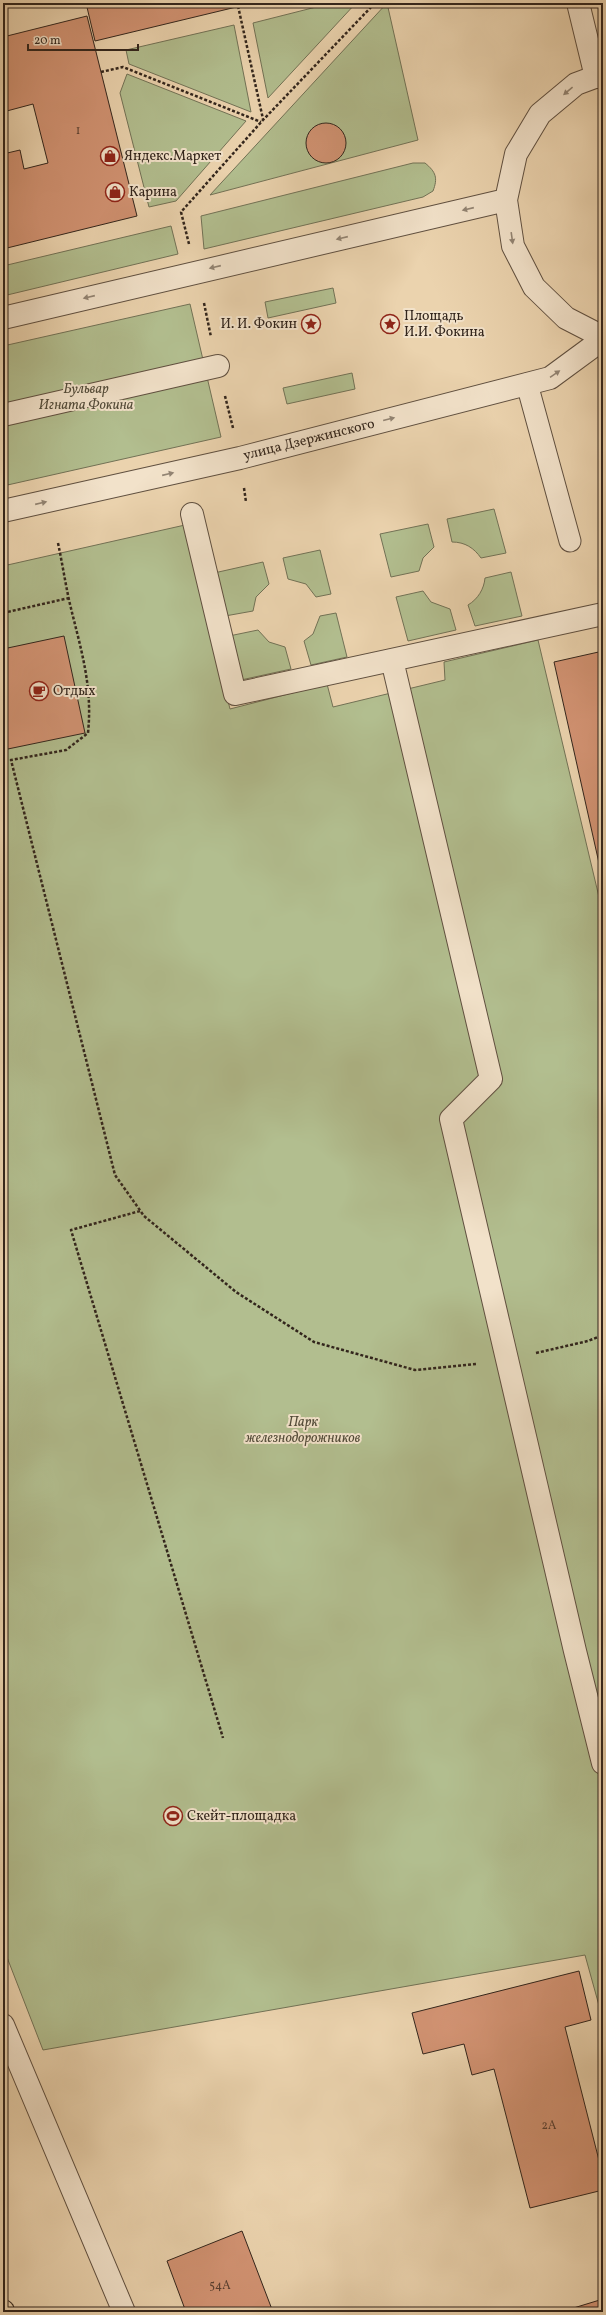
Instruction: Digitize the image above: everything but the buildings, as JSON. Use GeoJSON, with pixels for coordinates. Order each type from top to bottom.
{"type":"FeatureCollection","features":[{"type":"Feature","properties":{"kind":"street"},"geometry":{"type":"LineString","coordinates":[[578,3],[599,76],[576,84],[540,114],[516,154],[506,200],[513,246],[534,287],[566,318],[603,338]]}},
{"type":"Feature","properties":{"kind":"street"},"geometry":{"type":"LineString","coordinates":[[3,318],[506,200]]}},
{"type":"Feature","properties":{"kind":"street","name":"улица Дзержинского"},"geometry":{"type":"LineString","coordinates":[[3,512],[240,458],[550,378],[603,338]]}},
{"type":"Feature","properties":{"kind":"street"},"geometry":{"type":"LineString","coordinates":[[3,415],[218,366]]}},
{"type":"Feature","properties":{"kind":"street"},"geometry":{"type":"LineString","coordinates":[[192,514],[234,694],[603,614]]}},
{"type":"Feature","properties":{"kind":"street"},"geometry":{"type":"LineString","coordinates":[[392,660],[491,1079],[451,1119],[575,1651],[603,1763]]}},
{"type":"Feature","properties":{"kind":"street"},"geometry":{"type":"LineString","coordinates":[[3,2025],[124,2312]]}},
{"type":"Feature","properties":{"kind":"lane"},"geometry":{"type":"LineString","coordinates":[[527,384],[570,541]]}},
{"type":"Feature","properties":{"kind":"path"},"geometry":{"type":"LineString","coordinates":[[102,72],[123,67],[262,121],[238,6]]}},
{"type":"Feature","properties":{"kind":"path"},"geometry":{"type":"LineString","coordinates":[[58,543],[69,598],[86,667],[90,713],[88,733],[66,750],[11,760],[115,1175],[140,1211],[236,1292],[314,1342],[415,1370],[508,1360],[603,1335]]}},
{"type":"Feature","properties":{"kind":"path"},"geometry":{"type":"LineString","coordinates":[[3,613],[69,598]]}},
{"type":"Feature","properties":{"kind":"path"},"geometry":{"type":"LineString","coordinates":[[140,1211],[71,1230],[223,1738]]}},
{"type":"Feature","properties":{"kind":"green space"},"geometry":{"type":"Polygon","coordinates":[[[332,3],[356,3],[268,98],[253,23],[332,3]]]}},
{"type":"Feature","properties":{"kind":"green space"},"geometry":{"type":"Polygon","coordinates":[[[387,3],[418,140],[210,195],[387,3]]]}},
{"type":"Feature","properties":{"kind":"green space"},"geometry":{"type":"Polygon","coordinates":[[[234,25],[251,112],[129,64],[126,50],[234,25]]]}},
{"type":"Feature","properties":{"kind":"green space"},"geometry":{"type":"Polygon","coordinates":[[[127,74],[246,121],[176,201],[149,207],[120,93],[127,74]]]}},
{"type":"Feature","properties":{"kind":"green space"},"geometry":{"type":"Polygon","coordinates":[[[413,163],[425,163],[434,172],[436,179],[433,191],[423,197],[204,249],[201,216],[413,163]]]}},
{"type":"Feature","properties":{"kind":"green space"},"geometry":{"type":"Polygon","coordinates":[[[171,226],[178,254],[3,296],[3,266],[171,226]]]}},
{"type":"Feature","properties":{"kind":"green space"},"geometry":{"type":"Polygon","coordinates":[[[333,288],[336,303],[268,318],[265,302],[333,288]]]}},
{"type":"Feature","properties":{"kind":"green space","name":"Бульвар Игната Фокина"},"geometry":{"type":"Polygon","coordinates":[[[190,304],[221,437],[3,486],[3,346],[190,304]]]}},
{"type":"Feature","properties":{"kind":"green space"},"geometry":{"type":"Polygon","coordinates":[[[352,373],[355,389],[287,404],[283,388],[352,373]]]}},
{"type":"Feature","properties":{"kind":"green space"},"geometry":{"type":"Polygon","coordinates":[[[494,509],[506,553],[481,558],[469,546],[452,542],[447,519],[494,509]]]}},
{"type":"Feature","properties":{"kind":"green space"},"geometry":{"type":"Polygon","coordinates":[[[428,524],[434,547],[423,558],[419,571],[391,577],[380,534],[428,524]]]}},
{"type":"Feature","properties":{"kind":"green space","name":"Парк железнодорожников"},"geometry":{"type":"Polygon","coordinates":[[[185,525],[230,709],[327,684],[333,707],[445,680],[444,662],[538,640],[603,914],[603,2020],[585,1955],[43,2050],[3,1947],[3,566],[185,525]]]}},
{"type":"Feature","properties":{"kind":"green space"},"geometry":{"type":"Polygon","coordinates":[[[320,550],[331,594],[316,597],[306,584],[288,579],[283,558],[320,550]]]}},
{"type":"Feature","properties":{"kind":"green space"},"geometry":{"type":"Polygon","coordinates":[[[263,562],[269,584],[256,597],[253,611],[225,616],[214,573],[263,562]]]}},
{"type":"Feature","properties":{"kind":"green space"},"geometry":{"type":"Polygon","coordinates":[[[511,572],[522,616],[475,626],[468,605],[475,600],[480,593],[485,578],[511,572]]]}},
{"type":"Feature","properties":{"kind":"green space"},"geometry":{"type":"Polygon","coordinates":[[[423,591],[431,602],[450,609],[456,630],[408,641],[396,597],[423,591]]]}},
{"type":"Feature","properties":{"kind":"green space"},"geometry":{"type":"Polygon","coordinates":[[[336,613],[347,657],[311,665],[304,641],[313,634],[320,616],[336,613]]]}},
{"type":"Feature","properties":{"kind":"green space"},"geometry":{"type":"Polygon","coordinates":[[[258,630],[269,642],[285,647],[291,669],[241,680],[229,636],[258,630]]]}},
{"type":"Feature","properties":{"kind":"place","name":"Яндекс.Маркет"},"geometry":{"type":"Point","coordinates":[110,156]}},
{"type":"Feature","properties":{"kind":"place","name":"Карина"},"geometry":{"type":"Point","coordinates":[115,192]}},
{"type":"Feature","properties":{"kind":"place","name":"И. И. Фокин"},"geometry":{"type":"Point","coordinates":[311,324]}},
{"type":"Feature","properties":{"kind":"place","name":"Площадь И.И. Фокина"},"geometry":{"type":"Point","coordinates":[390,324]}},
{"type":"Feature","properties":{"kind":"place","name":"Отдых"},"geometry":{"type":"Point","coordinates":[39,691]}},
{"type":"Feature","properties":{"kind":"place","name":"Скейт-площадка"},"geometry":{"type":"Point","coordinates":[173,1816]}}]}
